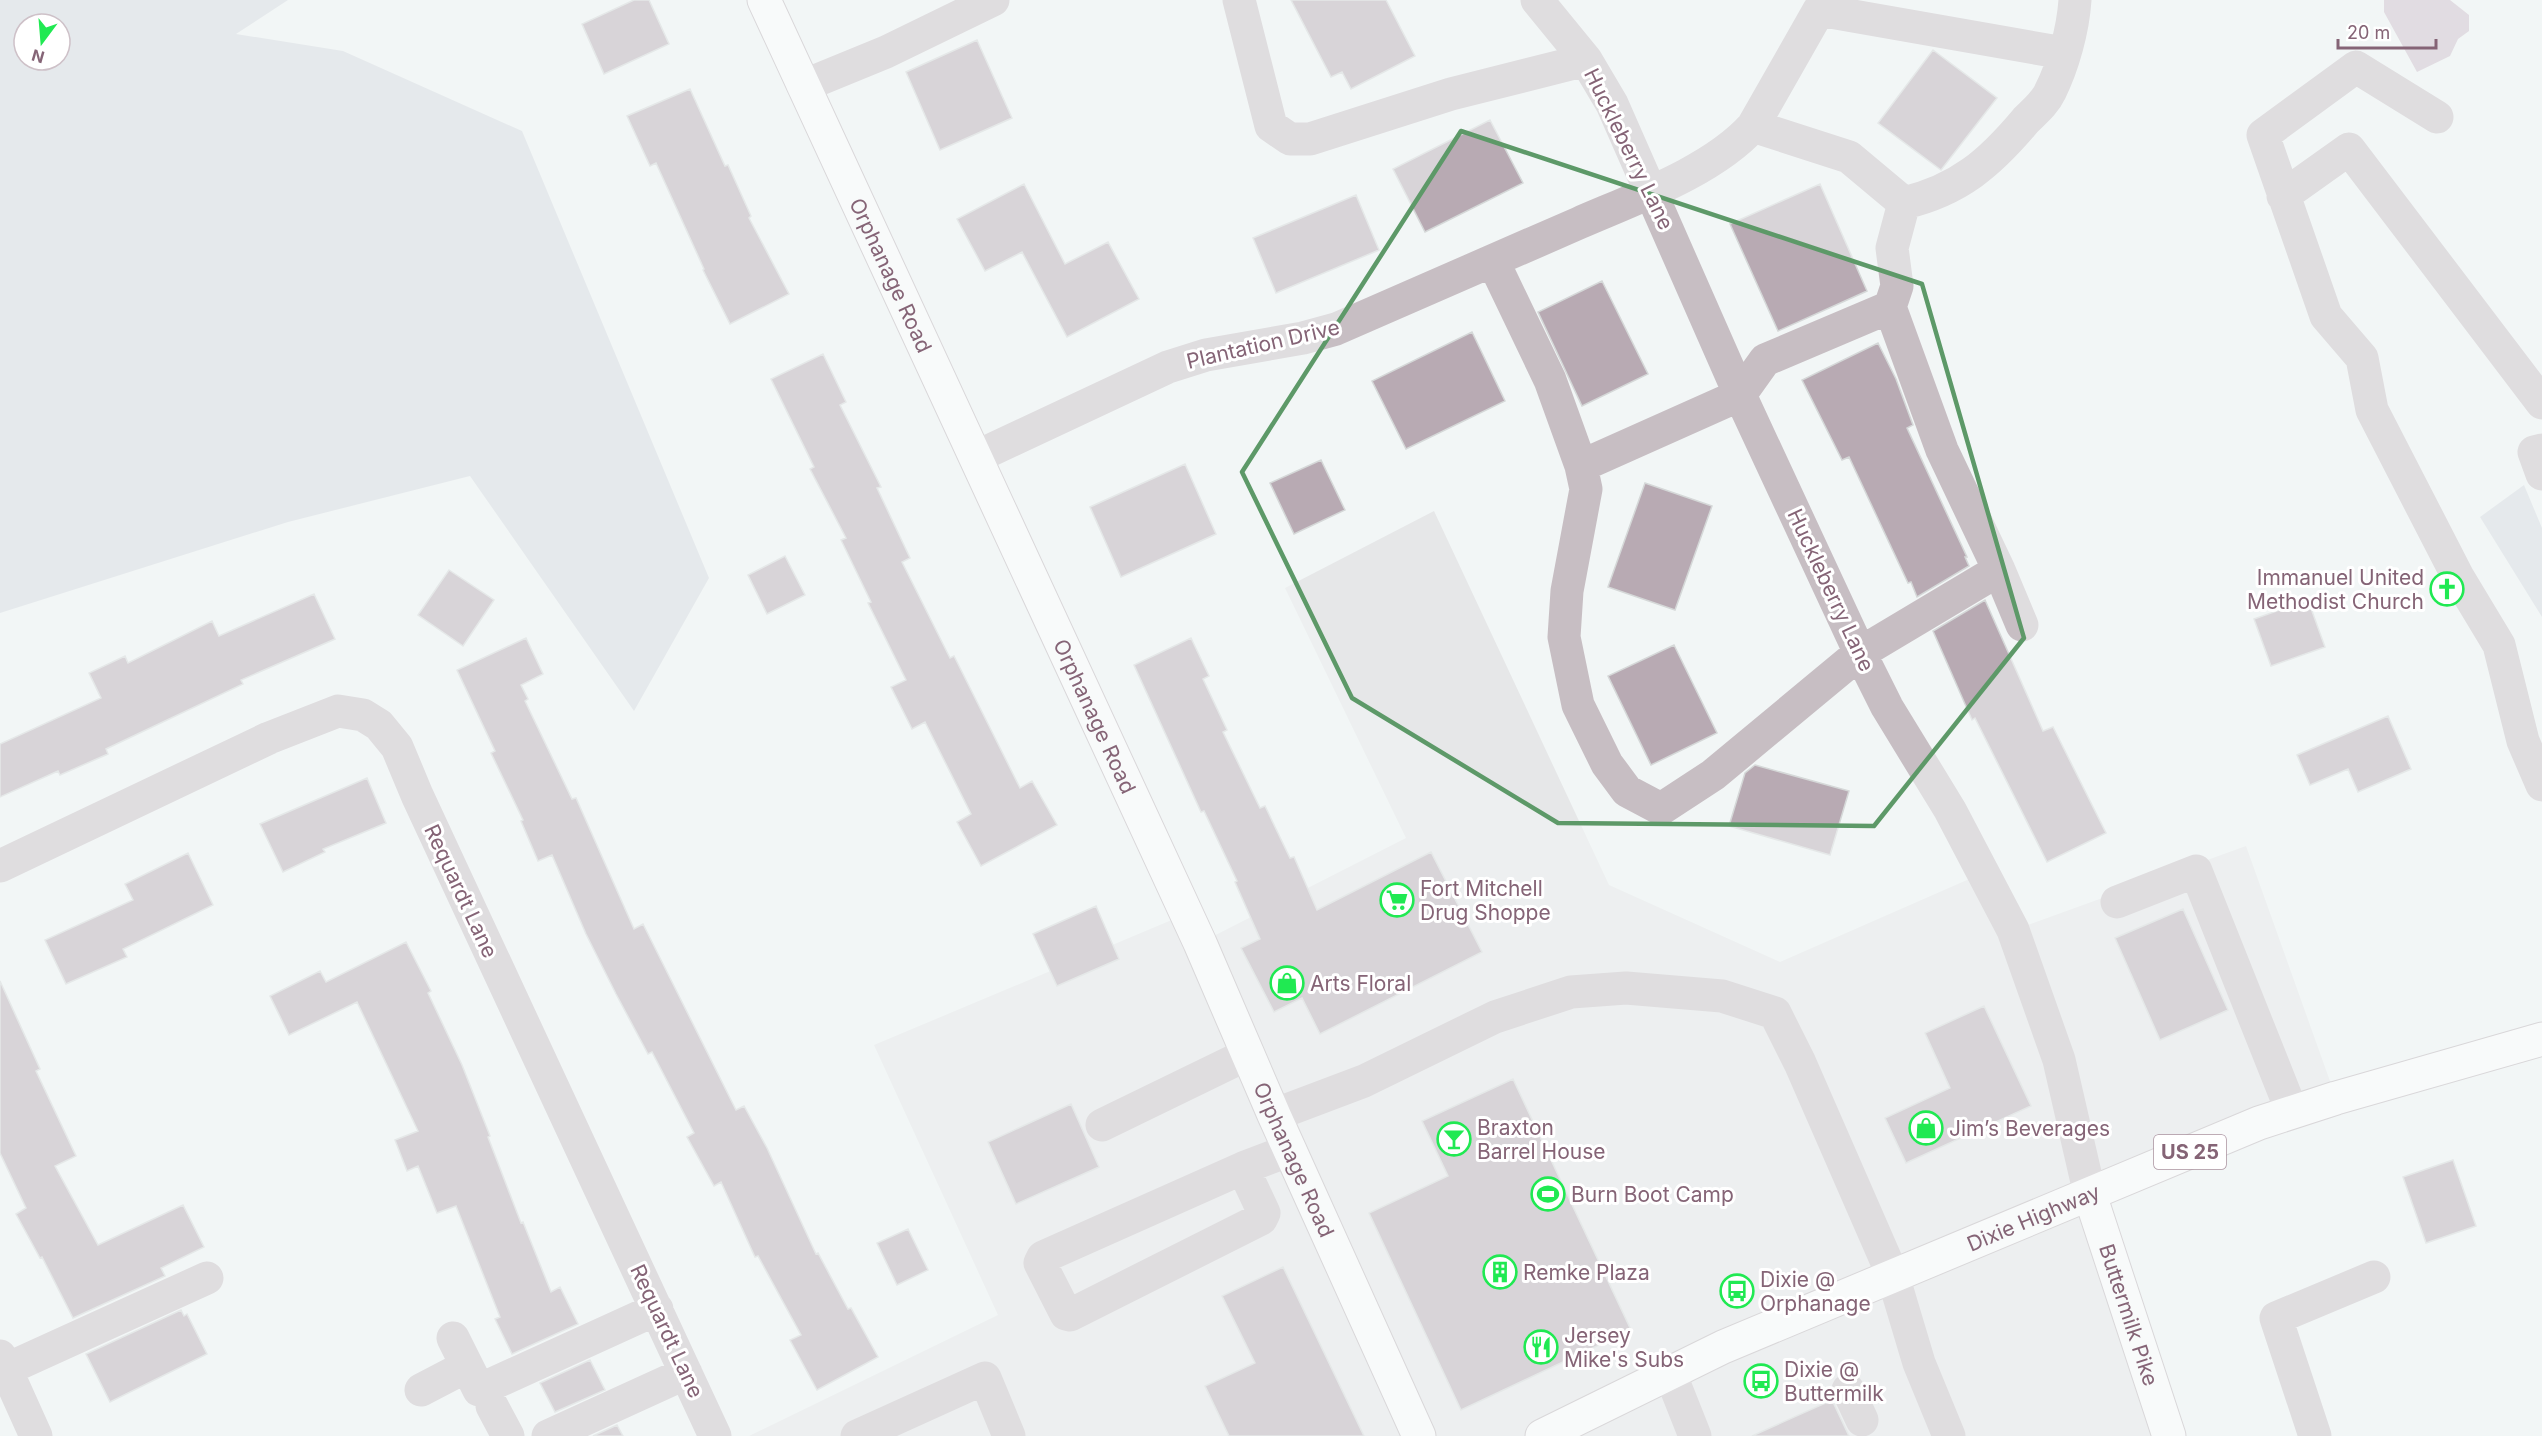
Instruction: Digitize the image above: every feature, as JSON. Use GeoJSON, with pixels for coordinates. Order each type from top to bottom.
{"type":"FeatureCollection","features":[{"type":"Feature","properties":{"kind":"main road","name":"Orphanage Road"},"geometry":{"type":"LineString","coordinates":[[764,0],[1200,943],[1274,1115],[1419,1436]]}},
{"type":"Feature","properties":{"kind":"main road","name":"Dixie Highway"},"geometry":{"type":"LineString","coordinates":[[1542,1436],[1584,1427],[1670,1373],[1723,1347],[2248,1128],[2450,1063],[2542,1039]]}},
{"type":"Feature","properties":{"kind":"main road","name":"Buttermilk Pike"},"geometry":{"type":"LineString","coordinates":[[2090,1195],[2169,1436]]}},
{"type":"Feature","properties":{"kind":"street"},"geometry":{"type":"LineString","coordinates":[[803,86],[886,52],[993,0]]}},
{"type":"Feature","properties":{"kind":"street"},"geometry":{"type":"LineString","coordinates":[[1239,0],[1272,126],[1290,139],[1310,139],[1451,94],[1586,60]]}},
{"type":"Feature","properties":{"kind":"street","name":"Huckleberry Lane"},"geometry":{"type":"LineString","coordinates":[[1537,0],[1586,60],[1612,105],[1740,395],[1860,653],[1887,707],[1950,810],[2013,930],[2059,1060],[2090,1195]]}},
{"type":"Feature","properties":{"kind":"street"},"geometry":{"type":"LineString","coordinates":[[1904,203],[1932,196],[1965,179],[2002,149],[2049,94],[2064,53],[2075,0]]}},
{"type":"Feature","properties":{"kind":"street","name":"Plantation Drive"},"geometry":{"type":"LineString","coordinates":[[976,457],[1168,367],[1206,355],[1303,338],[1336,329],[1651,192],[1717,157],[1741,140],[1753,126],[1818,10],[2064,53]]}},
{"type":"Feature","properties":{"kind":"street"},"geometry":{"type":"LineString","coordinates":[[2437,117],[2356,67],[2263,135],[2326,316],[2362,358],[2372,410],[2458,577],[2499,645],[2523,741],[2542,785]]}},
{"type":"Feature","properties":{"kind":"street"},"geometry":{"type":"LineString","coordinates":[[1753,126],[1849,157],[1904,203]]}},
{"type":"Feature","properties":{"kind":"street"},"geometry":{"type":"LineString","coordinates":[[2283,196],[2349,149],[2542,403]]}},
{"type":"Feature","properties":{"kind":"street"},"geometry":{"type":"LineString","coordinates":[[1904,203],[1892,248],[1897,286],[1890,307],[1942,450],[1999,570],[2022,625]]}},
{"type":"Feature","properties":{"kind":"street"},"geometry":{"type":"LineString","coordinates":[[1493,261],[1550,380],[1581,466],[1586,489],[1567,591],[1564,637],[1578,705],[1607,764],[1627,791],[1661,809],[1713,775],[1860,653],[1999,570]]}},
{"type":"Feature","properties":{"kind":"street"},"geometry":{"type":"LineString","coordinates":[[1581,466],[1740,395],[1765,360],[1890,307]]}},
{"type":"Feature","properties":{"kind":"street"},"geometry":{"type":"LineString","coordinates":[[2542,450],[2534,452],[2542,474]]}},
{"type":"Feature","properties":{"kind":"street","name":"Requardt Lane"},"geometry":{"type":"LineString","coordinates":[[0,866],[269,738],[338,711],[363,715],[379,725],[396,747],[715,1436]]}},
{"type":"Feature","properties":{"kind":"street"},"geometry":{"type":"LineString","coordinates":[[2117,902],[2196,871],[2292,1112]]}},
{"type":"Feature","properties":{"kind":"street"},"geometry":{"type":"LineString","coordinates":[[1274,1115],[1364,1081],[1495,1017],[1571,992],[1626,987],[1722,996],[1775,1013],[1800,1063],[1893,1276],[1919,1363],[1949,1436]]}},
{"type":"Feature","properties":{"kind":"street"},"geometry":{"type":"LineString","coordinates":[[1102,1125],[1248,1054]]}},
{"type":"Feature","properties":{"kind":"street"},"geometry":{"type":"LineString","coordinates":[[1243,1168],[1264,1213],[1261,1219],[1070,1315],[1066,1314],[1040,1263],[1043,1257],[1243,1168],[1290,1150]]}},
{"type":"Feature","properties":{"kind":"street"},"geometry":{"type":"LineString","coordinates":[[2315,1436],[2276,1318],[2374,1277]]}},
{"type":"Feature","properties":{"kind":"street"},"geometry":{"type":"LineString","coordinates":[[36,1436],[3,1363],[207,1278]]}},
{"type":"Feature","properties":{"kind":"street"},"geometry":{"type":"LineString","coordinates":[[421,1390],[460,1352],[479,1390],[657,1309]]}},
{"type":"Feature","properties":{"kind":"street"},"geometry":{"type":"LineString","coordinates":[[548,1436],[686,1372]]}},
{"type":"Feature","properties":{"kind":"street"},"geometry":{"type":"LineString","coordinates":[[1670,1373],[1695,1436]]}},
{"type":"Feature","properties":{"kind":"street"},"geometry":{"type":"LineString","coordinates":[[856,1436],[984,1378],[1009,1436]]}},
{"type":"Feature","properties":{"kind":"street"},"geometry":{"type":"LineString","coordinates":[[1848,1390],[1862,1420]]}},
{"type":"Feature","properties":{"kind":"street"},"geometry":{"type":"LineString","coordinates":[[492,1406],[508,1436]]}},
{"type":"Feature","properties":{"kind":"highlighted area"},"geometry":{"type":"Polygon","coordinates":[[[1461,131],[1922,284],[2024,638],[1874,826],[1558,823],[1352,698],[1242,472],[1461,131]]]}},
{"type":"Feature","properties":{"kind":"shaded area"},"geometry":{"type":"Polygon","coordinates":[[[0,0],[288,0],[236,34],[343,51],[522,131],[709,578],[634,711],[470,476],[288,522],[0,613],[0,0]]]}},
{"type":"Feature","properties":{"kind":"shaded area"},"geometry":{"type":"Polygon","coordinates":[[[2384,0],[2450,0],[2469,15],[2469,31],[2458,39],[2450,56],[2417,72],[2384,12],[2384,0]]]}},
{"type":"Feature","properties":{"kind":"shaded area"},"geometry":{"type":"Polygon","coordinates":[[[2524,485],[2542,528],[2542,617],[2480,517],[2524,485]]]}},
{"type":"Feature","properties":{"kind":"shaded area"},"geometry":{"type":"Polygon","coordinates":[[[1434,511],[1609,885],[1780,962],[1983,873],[2014,930],[2246,846],[2336,1098],[2090,1195],[2169,1436],[749,1436],[998,1315],[874,1045],[1186,914],[1200,943],[1406,838],[1285,588],[1434,511]]]}},
{"type":"Feature","properties":{"kind":"building"},"geometry":{"type":"Polygon","coordinates":[[[634,0],[649,0],[669,44],[604,74],[582,24],[634,0]]]}},
{"type":"Feature","properties":{"kind":"building"},"geometry":{"type":"Polygon","coordinates":[[[1291,0],[1386,0],[1415,56],[1351,89],[1342,72],[1331,77],[1291,0]]]}},
{"type":"Feature","properties":{"kind":"building"},"geometry":{"type":"Polygon","coordinates":[[[977,40],[1012,118],[940,150],[906,72],[977,40]]]}},
{"type":"Feature","properties":{"kind":"building"},"geometry":{"type":"Polygon","coordinates":[[[1933,50],[1997,98],[1941,170],[1878,123],[1933,50]]]}},
{"type":"Feature","properties":{"kind":"building"},"geometry":{"type":"Polygon","coordinates":[[[690,89],[725,166],[728,165],[751,216],[749,218],[789,294],[730,324],[703,270],[656,163],[650,166],[627,116],[690,89]]]}},
{"type":"Feature","properties":{"kind":"building"},"geometry":{"type":"Polygon","coordinates":[[[1490,120],[1523,183],[1425,232],[1393,169],[1490,120]]]}},
{"type":"Feature","properties":{"kind":"building"},"geometry":{"type":"Polygon","coordinates":[[[1024,184],[1065,264],[1108,242],[1139,299],[1067,337],[1022,252],[985,271],[957,219],[1024,184]]]}},
{"type":"Feature","properties":{"kind":"building"},"geometry":{"type":"Polygon","coordinates":[[[1820,184],[1867,291],[1778,331],[1730,224],[1820,184]]]}},
{"type":"Feature","properties":{"kind":"building"},"geometry":{"type":"Polygon","coordinates":[[[1356,195],[1379,250],[1276,293],[1253,238],[1356,195]]]}},
{"type":"Feature","properties":{"kind":"building"},"geometry":{"type":"Polygon","coordinates":[[[1602,281],[1648,374],[1582,406],[1538,312],[1602,281]]]}},
{"type":"Feature","properties":{"kind":"building"},"geometry":{"type":"Polygon","coordinates":[[[1472,332],[1505,401],[1406,449],[1372,381],[1472,332]]]}},
{"type":"Feature","properties":{"kind":"building"},"geometry":{"type":"Polygon","coordinates":[[[1878,343],[1896,379],[1913,425],[1907,428],[1967,557],[1965,557],[1969,566],[1917,597],[1911,582],[1908,583],[1849,457],[1842,460],[1802,380],[1878,343]]]}},
{"type":"Feature","properties":{"kind":"building"},"geometry":{"type":"Polygon","coordinates":[[[823,354],[846,402],[840,405],[881,487],[877,488],[910,558],[902,562],[950,658],[954,656],[1020,788],[1032,781],[1057,825],[981,866],[957,822],[971,814],[925,722],[912,729],[891,687],[906,680],[868,603],[871,602],[841,540],[846,538],[810,469],[814,467],[771,379],[823,354]]]}},
{"type":"Feature","properties":{"kind":"building"},"geometry":{"type":"Polygon","coordinates":[[[1321,460],[1345,510],[1294,534],[1270,483],[1321,460]]]}},
{"type":"Feature","properties":{"kind":"building"},"geometry":{"type":"Polygon","coordinates":[[[1185,464],[1216,534],[1121,577],[1090,507],[1185,464]]]}},
{"type":"Feature","properties":{"kind":"building"},"geometry":{"type":"Polygon","coordinates":[[[1645,483],[1712,506],[1675,610],[1608,587],[1645,483]]]}},
{"type":"Feature","properties":{"kind":"building"},"geometry":{"type":"Polygon","coordinates":[[[785,556],[805,595],[767,614],[748,575],[785,556]]]}},
{"type":"Feature","properties":{"kind":"building"},"geometry":{"type":"Polygon","coordinates":[[[449,570],[494,600],[463,646],[418,615],[449,570]]]}},
{"type":"Feature","properties":{"kind":"building"},"geometry":{"type":"Polygon","coordinates":[[[314,594],[335,639],[241,680],[243,684],[106,749],[108,754],[60,775],[58,771],[0,797],[0,744],[101,698],[89,673],[125,656],[128,663],[212,621],[219,636],[314,594]]]}},
{"type":"Feature","properties":{"kind":"building"},"geometry":{"type":"Polygon","coordinates":[[[1985,600],[2043,731],[2053,727],[2106,833],[2047,862],[1975,718],[1972,720],[1933,631],[1985,600]]]}},
{"type":"Feature","properties":{"kind":"building"},"geometry":{"type":"Polygon","coordinates":[[[2308,600],[2325,647],[2271,666],[2254,619],[2308,600]]]}},
{"type":"Feature","properties":{"kind":"building"},"geometry":{"type":"Polygon","coordinates":[[[526,638],[543,674],[521,685],[528,699],[525,701],[572,799],[576,798],[634,929],[643,924],[736,1110],[744,1106],[767,1148],[816,1254],[818,1253],[848,1309],[851,1308],[878,1357],[817,1390],[790,1340],[801,1335],[758,1256],[755,1257],[721,1182],[714,1186],[687,1137],[694,1133],[652,1052],[648,1054],[616,994],[586,934],[552,855],[538,861],[521,821],[523,820],[491,753],[495,751],[457,670],[526,638]]]}},
{"type":"Feature","properties":{"kind":"building"},"geometry":{"type":"Polygon","coordinates":[[[1191,638],[1209,676],[1203,679],[1227,730],[1223,732],[1260,808],[1265,806],[1290,858],[1294,857],[1317,910],[1431,852],[1482,952],[1320,1034],[1302,998],[1274,1012],[1241,948],[1260,939],[1235,882],[1237,881],[1204,811],[1201,812],[1134,665],[1191,638]]]}},
{"type":"Feature","properties":{"kind":"building"},"geometry":{"type":"Polygon","coordinates":[[[1674,645],[1717,733],[1651,765],[1608,676],[1674,645]]]}},
{"type":"Feature","properties":{"kind":"building"},"geometry":{"type":"Polygon","coordinates":[[[2388,716],[2411,769],[2358,792],[2348,769],[2310,785],[2297,755],[2388,716]]]}},
{"type":"Feature","properties":{"kind":"building"},"geometry":{"type":"Polygon","coordinates":[[[1755,765],[1849,791],[1830,855],[1729,826],[1745,773],[1755,765]]]}},
{"type":"Feature","properties":{"kind":"building"},"geometry":{"type":"Polygon","coordinates":[[[367,778],[386,823],[323,849],[325,852],[283,872],[260,824],[367,778]]]}},
{"type":"Feature","properties":{"kind":"building"},"geometry":{"type":"Polygon","coordinates":[[[188,853],[213,905],[123,949],[127,957],[66,984],[45,940],[133,900],[125,884],[188,853]]]}},
{"type":"Feature","properties":{"kind":"building"},"geometry":{"type":"Polygon","coordinates":[[[1096,906],[1119,959],[1057,986],[1033,934],[1096,906]]]}},
{"type":"Feature","properties":{"kind":"building"},"geometry":{"type":"Polygon","coordinates":[[[2183,909],[2228,1010],[2160,1040],[2115,938],[2183,909]]]}},
{"type":"Feature","properties":{"kind":"building"},"geometry":{"type":"Polygon","coordinates":[[[406,942],[431,991],[428,993],[462,1065],[521,1223],[523,1222],[551,1292],[560,1287],[578,1324],[512,1354],[495,1319],[500,1317],[456,1206],[437,1213],[418,1166],[407,1171],[395,1140],[418,1131],[357,1002],[289,1035],[270,996],[320,971],[326,982],[406,942]]]}},
{"type":"Feature","properties":{"kind":"building"},"geometry":{"type":"Polygon","coordinates":[[[0,981],[40,1069],[36,1071],[76,1156],[55,1166],[98,1245],[183,1205],[204,1247],[161,1268],[165,1276],[73,1318],[42,1257],[40,1258],[16,1214],[26,1208],[0,1153],[0,981]]]}},
{"type":"Feature","properties":{"kind":"building"},"geometry":{"type":"Polygon","coordinates":[[[1984,1006],[2031,1106],[1906,1163],[1885,1118],[1950,1088],[1925,1033],[1984,1006]]]}},
{"type":"Feature","properties":{"kind":"building","name":"Remke Plaza"},"geometry":{"type":"Polygon","coordinates":[[[1513,1079],[1631,1330],[1461,1410],[1369,1213],[1448,1176],[1422,1121],[1513,1079]]]}},
{"type":"Feature","properties":{"kind":"building"},"geometry":{"type":"Polygon","coordinates":[[[1071,1104],[1099,1167],[1016,1204],[988,1142],[1071,1104]]]}},
{"type":"Feature","properties":{"kind":"building"},"geometry":{"type":"Polygon","coordinates":[[[2453,1160],[2476,1226],[2426,1243],[2403,1177],[2453,1160]]]}},
{"type":"Feature","properties":{"kind":"building"},"geometry":{"type":"Polygon","coordinates":[[[908,1229],[928,1270],[897,1285],[877,1243],[908,1229]]]}},
{"type":"Feature","properties":{"kind":"building"},"geometry":{"type":"Polygon","coordinates":[[[1283,1267],[1364,1436],[1229,1436],[1205,1386],[1255,1363],[1222,1296],[1283,1267]]]}},
{"type":"Feature","properties":{"kind":"building"},"geometry":{"type":"Polygon","coordinates":[[[181,1310],[184,1316],[187,1314],[207,1354],[110,1402],[86,1354],[181,1310]]]}},
{"type":"Feature","properties":{"kind":"building"},"geometry":{"type":"Polygon","coordinates":[[[590,1360],[605,1390],[555,1412],[540,1383],[590,1360]]]}},
{"type":"Feature","properties":{"kind":"building"},"geometry":{"type":"Polygon","coordinates":[[[1832,1400],[1849,1436],[1752,1436],[1832,1400]]]}},
{"type":"Feature","properties":{"kind":"building"},"geometry":{"type":"Polygon","coordinates":[[[617,1425],[623,1436],[593,1436],[617,1425]]]}},
{"type":"Feature","properties":{"kind":"place","name":"Immanuel United Methodist Church"},"geometry":{"type":"Point","coordinates":[2447,589]}},
{"type":"Feature","properties":{"kind":"place","name":"Fort Mitchell Drug Shoppe"},"geometry":{"type":"Point","coordinates":[1397,900]}},
{"type":"Feature","properties":{"kind":"place","name":"Arts Floral"},"geometry":{"type":"Point","coordinates":[1287,983]}},
{"type":"Feature","properties":{"kind":"place","name":"Jim’s Beverages"},"geometry":{"type":"Point","coordinates":[1926,1128]}},
{"type":"Feature","properties":{"kind":"place","name":"Braxton Barrel House"},"geometry":{"type":"Point","coordinates":[1454,1139]}},
{"type":"Feature","properties":{"kind":"place","name":"Burn Boot Camp"},"geometry":{"type":"Point","coordinates":[1548,1194]}},
{"type":"Feature","properties":{"kind":"place","name":"Remke Plaza"},"geometry":{"type":"Point","coordinates":[1500,1272]}},
{"type":"Feature","properties":{"kind":"place","name":"Dixie @ Orphanage"},"geometry":{"type":"Point","coordinates":[1737,1291]}},
{"type":"Feature","properties":{"kind":"place","name":"Jersey Mike's Subs"},"geometry":{"type":"Point","coordinates":[1541,1347]}},
{"type":"Feature","properties":{"kind":"place","name":"Dixie @ Buttermilk"},"geometry":{"type":"Point","coordinates":[1761,1381]}}]}
